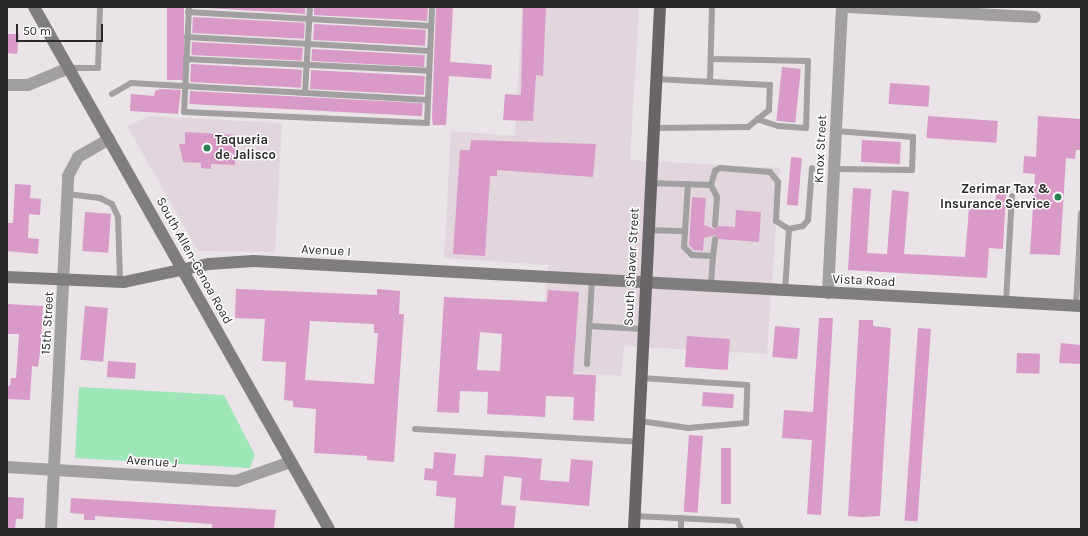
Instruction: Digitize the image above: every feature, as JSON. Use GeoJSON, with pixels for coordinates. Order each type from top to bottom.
{"type":"FeatureCollection","features":[{"type":"Feature","properties":{"kind":"main road","name":"South Shaver Street"},"geometry":{"type":"LineString","coordinates":[[634,529],[640,422],[645,283],[660,7]]}},
{"type":"Feature","properties":{"kind":"street","name":"South Allen-Genoa Road"},"geometry":{"type":"LineString","coordinates":[[34,7],[327,528]]}},
{"type":"Feature","properties":{"kind":"street","name":"Knox Street"},"geometry":{"type":"LineString","coordinates":[[828,293],[842,7]]}},
{"type":"Feature","properties":{"kind":"street"},"geometry":{"type":"LineString","coordinates":[[848,7],[1035,17]]}},
{"type":"Feature","properties":{"kind":"street"},"geometry":{"type":"LineString","coordinates":[[7,86],[28,85],[69,68]]}},
{"type":"Feature","properties":{"kind":"street","name":"15th Street"},"geometry":{"type":"LineString","coordinates":[[51,529],[68,176],[78,157],[109,139]]}},
{"type":"Feature","properties":{"kind":"street","name":"Avenue I"},"geometry":{"type":"LineString","coordinates":[[7,277],[120,282],[150,280],[183,270],[253,261],[645,283]]}},
{"type":"Feature","properties":{"kind":"street","name":"Vista Road"},"geometry":{"type":"LineString","coordinates":[[645,283],[1079,306]]}},
{"type":"Feature","properties":{"kind":"street","name":"Avenue J"},"geometry":{"type":"LineString","coordinates":[[7,467],[236,481],[291,462]]}},
{"type":"Feature","properties":{"kind":"lane"},"geometry":{"type":"LineString","coordinates":[[69,68],[98,68],[100,7]]}},
{"type":"Feature","properties":{"kind":"lane"},"geometry":{"type":"LineString","coordinates":[[306,94],[310,7]]}},
{"type":"Feature","properties":{"kind":"lane"},"geometry":{"type":"LineString","coordinates":[[431,26],[188,10],[184,112],[427,124],[432,7]]}},
{"type":"Feature","properties":{"kind":"lane"},"geometry":{"type":"LineString","coordinates":[[710,82],[712,7]]}},
{"type":"Feature","properties":{"kind":"lane"},"geometry":{"type":"LineString","coordinates":[[187,37],[430,51]]}},
{"type":"Feature","properties":{"kind":"lane"},"geometry":{"type":"LineString","coordinates":[[186,59],[429,71]]}},
{"type":"Feature","properties":{"kind":"lane"},"geometry":{"type":"LineString","coordinates":[[711,59],[808,61],[806,128],[778,126],[757,119]]}},
{"type":"Feature","properties":{"kind":"lane"},"geometry":{"type":"LineString","coordinates":[[654,128],[748,127],[769,110],[770,85],[656,79]]}},
{"type":"Feature","properties":{"kind":"lane"},"geometry":{"type":"LineString","coordinates":[[112,94],[131,83],[428,100]]}},
{"type":"Feature","properties":{"kind":"lane"},"geometry":{"type":"LineString","coordinates":[[834,169],[912,170],[913,137],[836,131]]}},
{"type":"Feature","properties":{"kind":"lane"},"geometry":{"type":"LineString","coordinates":[[715,226],[717,197],[711,185],[715,171],[720,168],[774,174],[778,182],[776,221],[789,229],[803,226],[808,220],[812,168]]}},
{"type":"Feature","properties":{"kind":"lane"},"geometry":{"type":"LineString","coordinates":[[651,183],[711,185]]}},
{"type":"Feature","properties":{"kind":"lane"},"geometry":{"type":"LineString","coordinates":[[688,184],[685,231],[687,253],[713,256]]}},
{"type":"Feature","properties":{"kind":"lane"},"geometry":{"type":"LineString","coordinates":[[67,194],[107,200],[116,210],[120,282]]}},
{"type":"Feature","properties":{"kind":"lane"},"geometry":{"type":"LineString","coordinates":[[1006,302],[1012,196]]}},
{"type":"Feature","properties":{"kind":"lane"},"geometry":{"type":"LineString","coordinates":[[1079,306],[1081,214]]}},
{"type":"Feature","properties":{"kind":"lane"},"geometry":{"type":"LineString","coordinates":[[785,291],[789,229]]}},
{"type":"Feature","properties":{"kind":"lane"},"geometry":{"type":"LineString","coordinates":[[648,230],[685,231]]}},
{"type":"Feature","properties":{"kind":"lane"},"geometry":{"type":"LineString","coordinates":[[711,286],[715,239]]}},
{"type":"Feature","properties":{"kind":"lane"},"geometry":{"type":"LineString","coordinates":[[587,364],[592,280]]}},
{"type":"Feature","properties":{"kind":"lane"},"geometry":{"type":"LineString","coordinates":[[589,326],[643,329]]}},
{"type":"Feature","properties":{"kind":"lane"},"geometry":{"type":"LineString","coordinates":[[640,422],[688,428],[746,423],[747,385],[641,378]]}},
{"type":"Feature","properties":{"kind":"lane"},"geometry":{"type":"LineString","coordinates":[[415,429],[638,442]]}},
{"type":"Feature","properties":{"kind":"lane"},"geometry":{"type":"LineString","coordinates":[[635,516],[737,521],[741,529]]}},
{"type":"Feature","properties":{"kind":"lane"},"geometry":{"type":"LineString","coordinates":[[681,518],[681,529]]}},
{"type":"Feature","properties":{"kind":"shaded area"},"geometry":{"type":"Polygon","coordinates":[[[522,7],[639,7],[630,160],[780,168],[767,354],[624,346],[621,376],[539,370],[548,265],[444,258],[451,131],[515,136],[522,7]]]}},
{"type":"Feature","properties":{"kind":"shaded area"},"geometry":{"type":"Polygon","coordinates":[[[149,116],[282,123],[275,252],[198,251],[127,126],[149,116]]]}},
{"type":"Feature","properties":{"kind":"green space"},"geometry":{"type":"Polygon","coordinates":[[[79,387],[224,395],[255,455],[250,468],[75,458],[79,387]]]}},
{"type":"Feature","properties":{"kind":"building"},"geometry":{"type":"Polygon","coordinates":[[[167,7],[184,7],[184,80],[167,80],[167,7]]]}},
{"type":"Feature","properties":{"kind":"building"},"geometry":{"type":"Polygon","coordinates":[[[193,7],[305,7],[305,14],[193,7]]]}},
{"type":"Feature","properties":{"kind":"building"},"geometry":{"type":"Polygon","coordinates":[[[314,7],[428,7],[427,21],[314,15],[314,7]]]}},
{"type":"Feature","properties":{"kind":"building"},"geometry":{"type":"Polygon","coordinates":[[[436,7],[453,7],[450,62],[492,65],[491,79],[449,76],[446,125],[433,125],[432,118],[436,7]]]}},
{"type":"Feature","properties":{"kind":"building"},"geometry":{"type":"Polygon","coordinates":[[[523,7],[546,7],[543,76],[536,75],[533,121],[503,120],[505,94],[521,95],[523,7]]]}},
{"type":"Feature","properties":{"kind":"building"},"geometry":{"type":"Polygon","coordinates":[[[193,17],[305,23],[304,39],[192,33],[193,17]]]}},
{"type":"Feature","properties":{"kind":"building"},"geometry":{"type":"Polygon","coordinates":[[[314,24],[426,30],[425,46],[313,40],[314,24]]]}},
{"type":"Feature","properties":{"kind":"building"},"geometry":{"type":"Polygon","coordinates":[[[7,34],[19,34],[17,54],[7,53],[7,34]]]}},
{"type":"Feature","properties":{"kind":"building"},"geometry":{"type":"Polygon","coordinates":[[[192,42],[303,48],[302,61],[191,55],[192,42]]]}},
{"type":"Feature","properties":{"kind":"building"},"geometry":{"type":"Polygon","coordinates":[[[312,49],[425,55],[424,67],[311,61],[312,49]]]}},
{"type":"Feature","properties":{"kind":"building"},"geometry":{"type":"Polygon","coordinates":[[[191,64],[302,70],[301,88],[190,82],[191,64]]]}},
{"type":"Feature","properties":{"kind":"building"},"geometry":{"type":"Polygon","coordinates":[[[782,67],[801,69],[795,123],[776,121],[782,67]]]}},
{"type":"Feature","properties":{"kind":"building"},"geometry":{"type":"Polygon","coordinates":[[[311,70],[425,76],[424,95],[310,89],[311,70]]]}},
{"type":"Feature","properties":{"kind":"building"},"geometry":{"type":"Polygon","coordinates":[[[890,83],[930,86],[928,107],[889,104],[890,83]]]}},
{"type":"Feature","properties":{"kind":"building"},"geometry":{"type":"Polygon","coordinates":[[[161,89],[181,90],[178,114],[130,111],[131,94],[154,96],[155,91],[161,89]]]}},
{"type":"Feature","properties":{"kind":"building"},"geometry":{"type":"Polygon","coordinates":[[[190,91],[423,103],[422,116],[189,104],[190,91]]]}},
{"type":"Feature","properties":{"kind":"building"},"geometry":{"type":"Polygon","coordinates":[[[928,116],[998,121],[996,143],[926,138],[928,116]]]}},
{"type":"Feature","properties":{"kind":"building"},"geometry":{"type":"Polygon","coordinates":[[[1038,116],[1081,119],[1081,150],[1076,150],[1075,159],[1066,158],[1060,255],[1030,254],[1035,174],[1023,173],[1024,156],[1036,157],[1038,116]]]}},
{"type":"Feature","properties":{"kind":"building"},"geometry":{"type":"Polygon","coordinates":[[[185,132],[237,135],[235,165],[211,164],[211,169],[201,168],[201,163],[183,162],[179,144],[185,144],[185,132]]]}},
{"type":"Feature","properties":{"kind":"building"},"geometry":{"type":"Polygon","coordinates":[[[471,140],[596,144],[593,177],[497,170],[497,176],[490,176],[485,256],[453,254],[460,150],[470,150],[471,140]]]}},
{"type":"Feature","properties":{"kind":"building"},"geometry":{"type":"Polygon","coordinates":[[[862,140],[901,142],[900,164],[861,162],[862,140]]]}},
{"type":"Feature","properties":{"kind":"building"},"geometry":{"type":"Polygon","coordinates":[[[791,157],[802,158],[798,206],[787,205],[791,157]]]}},
{"type":"Feature","properties":{"kind":"building"},"geometry":{"type":"Polygon","coordinates":[[[15,184],[31,185],[30,198],[41,199],[40,215],[29,214],[28,238],[39,239],[38,254],[7,251],[7,223],[13,223],[15,184]]]}},
{"type":"Feature","properties":{"kind":"building"},"geometry":{"type":"Polygon","coordinates":[[[853,188],[871,189],[867,253],[887,254],[892,190],[909,192],[904,254],[965,257],[969,208],[995,210],[996,193],[1006,193],[1003,249],[989,248],[987,278],[848,270],[853,188]]]}},
{"type":"Feature","properties":{"kind":"building"},"geometry":{"type":"Polygon","coordinates":[[[692,197],[706,198],[704,225],[714,229],[719,226],[735,227],[736,210],[761,212],[759,242],[719,239],[715,235],[704,238],[703,251],[694,250],[689,245],[692,197]]]}},
{"type":"Feature","properties":{"kind":"building"},"geometry":{"type":"Polygon","coordinates":[[[85,212],[111,214],[108,253],[82,251],[85,212]]]}},
{"type":"Feature","properties":{"kind":"building"},"geometry":{"type":"Polygon","coordinates":[[[236,289],[377,295],[377,289],[400,291],[399,314],[404,314],[394,462],[367,460],[367,456],[314,453],[316,409],[293,407],[293,401],[284,400],[286,362],[262,361],[265,319],[235,318],[236,289]],[[310,321],[305,380],[374,384],[378,333],[374,333],[374,324],[310,321]]]}},
{"type":"Feature","properties":{"kind":"building"},"geometry":{"type":"Polygon","coordinates":[[[548,290],[579,292],[573,374],[596,375],[594,421],[573,420],[574,397],[546,396],[545,417],[487,414],[488,392],[460,391],[459,413],[437,412],[444,297],[547,302],[548,290]],[[480,332],[477,370],[500,371],[502,334],[480,332]]]}},
{"type":"Feature","properties":{"kind":"building"},"geometry":{"type":"Polygon","coordinates":[[[7,304],[43,306],[38,367],[32,366],[30,400],[7,399],[7,386],[10,386],[11,378],[16,378],[19,334],[7,334],[7,304]]]}},
{"type":"Feature","properties":{"kind":"building"},"geometry":{"type":"Polygon","coordinates":[[[85,306],[108,308],[103,362],[80,360],[85,306]]]}},
{"type":"Feature","properties":{"kind":"building"},"geometry":{"type":"Polygon","coordinates":[[[819,318],[833,318],[821,515],[807,514],[812,440],[782,438],[784,410],[813,412],[819,318]]]}},
{"type":"Feature","properties":{"kind":"building"},"geometry":{"type":"Polygon","coordinates":[[[859,320],[873,320],[873,326],[891,328],[880,516],[848,516],[859,320]]]}},
{"type":"Feature","properties":{"kind":"building"},"geometry":{"type":"Polygon","coordinates":[[[775,326],[800,328],[797,359],[772,357],[775,326]]]}},
{"type":"Feature","properties":{"kind":"building"},"geometry":{"type":"Polygon","coordinates":[[[918,328],[931,329],[918,521],[905,521],[918,328]]]}},
{"type":"Feature","properties":{"kind":"building"},"geometry":{"type":"Polygon","coordinates":[[[687,336],[730,339],[728,370],[685,367],[687,336]]]}},
{"type":"Feature","properties":{"kind":"building"},"geometry":{"type":"Polygon","coordinates":[[[1061,343],[1081,345],[1081,364],[1059,363],[1061,343]]]}},
{"type":"Feature","properties":{"kind":"building"},"geometry":{"type":"Polygon","coordinates":[[[1017,353],[1040,354],[1039,374],[1016,373],[1017,353]]]}},
{"type":"Feature","properties":{"kind":"building"},"geometry":{"type":"Polygon","coordinates":[[[108,361],[136,363],[135,379],[107,377],[108,361]]]}},
{"type":"Feature","properties":{"kind":"building"},"geometry":{"type":"Polygon","coordinates":[[[703,392],[734,394],[733,408],[702,406],[703,392]]]}},
{"type":"Feature","properties":{"kind":"building"},"geometry":{"type":"Polygon","coordinates":[[[689,435],[703,436],[698,513],[684,512],[689,435]]]}},
{"type":"Feature","properties":{"kind":"building"},"geometry":{"type":"Polygon","coordinates":[[[721,448],[731,448],[731,504],[721,504],[721,448]]]}},
{"type":"Feature","properties":{"kind":"building"},"geometry":{"type":"Polygon","coordinates":[[[434,452],[456,454],[454,475],[483,477],[485,455],[520,457],[542,459],[540,480],[569,482],[571,459],[593,461],[589,506],[520,500],[522,478],[504,476],[501,505],[516,506],[514,529],[454,529],[456,498],[436,496],[437,481],[424,480],[425,468],[433,469],[434,452]]]}},
{"type":"Feature","properties":{"kind":"building"},"geometry":{"type":"Polygon","coordinates":[[[7,497],[24,498],[23,519],[16,519],[15,529],[7,529],[7,497]]]}},
{"type":"Feature","properties":{"kind":"building"},"geometry":{"type":"Polygon","coordinates":[[[71,498],[276,510],[274,529],[212,529],[212,524],[95,516],[95,520],[84,520],[84,514],[70,513],[71,498]]]}},
{"type":"Feature","properties":{"kind":"place","name":"Taqueria de Jalisco"},"geometry":{"type":"Point","coordinates":[207,148]}},
{"type":"Feature","properties":{"kind":"place","name":"Zerimar Tax & Insurance Service"},"geometry":{"type":"Point","coordinates":[1058,197]}}]}
